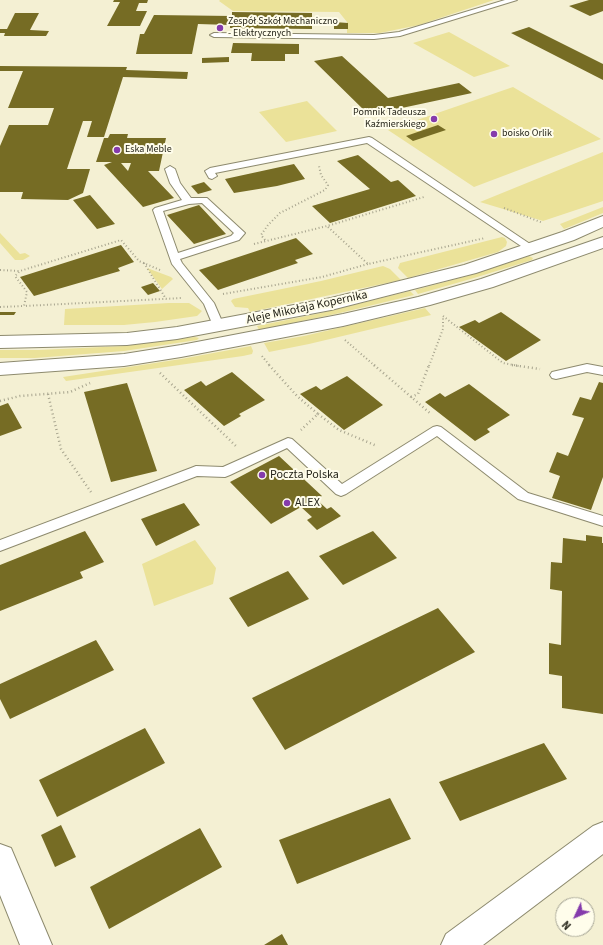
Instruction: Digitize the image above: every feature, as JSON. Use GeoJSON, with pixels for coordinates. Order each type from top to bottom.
{"type":"FeatureCollection","features":[{"type":"Feature","properties":{"kind":"street","name":"Aleje Mikołaja Kopernika"},"geometry":{"type":"LineString","coordinates":[[0,342],[127,339],[218,326],[331,304],[470,269],[603,221]]}},
{"type":"Feature","properties":{"kind":"street","name":"Aleje Mikołaja Kopernika"},"geometry":{"type":"LineString","coordinates":[[0,369],[124,360],[181,351],[343,320],[423,301],[488,283],[603,242]]}},
{"type":"Feature","properties":{"kind":"street"},"geometry":{"type":"LineString","coordinates":[[531,248],[548,262]]}},
{"type":"Feature","properties":{"kind":"street"},"geometry":{"type":"LineString","coordinates":[[457,945],[603,836]]}},
{"type":"Feature","properties":{"kind":"street"},"geometry":{"type":"LineString","coordinates":[[0,858],[36,945]]}},
{"type":"Feature","properties":{"kind":"lane"},"geometry":{"type":"LineString","coordinates":[[214,35],[374,37],[400,34],[513,0]]}},
{"type":"Feature","properties":{"kind":"lane"},"geometry":{"type":"LineString","coordinates":[[212,176],[210,171],[369,140],[531,248]]}},
{"type":"Feature","properties":{"kind":"lane"},"geometry":{"type":"LineString","coordinates":[[170,169],[175,183],[188,201]]}},
{"type":"Feature","properties":{"kind":"lane"},"geometry":{"type":"LineString","coordinates":[[175,257],[235,238],[240,233],[204,200],[188,201],[158,210],[177,264],[208,303],[218,326]]}},
{"type":"Feature","properties":{"kind":"lane"},"geometry":{"type":"LineString","coordinates":[[556,375],[587,368],[603,371]]}},
{"type":"Feature","properties":{"kind":"lane"},"geometry":{"type":"LineString","coordinates":[[0,546],[196,471],[225,472],[288,442],[341,491],[437,430],[523,496],[603,521]]}},
{"type":"Feature","properties":{"kind":"path"},"geometry":{"type":"LineString","coordinates":[[266,240],[261,235],[268,225],[280,213],[325,190],[328,184],[319,171]]}},
{"type":"Feature","properties":{"kind":"path"},"geometry":{"type":"LineString","coordinates":[[251,245],[266,240],[327,226],[444,190]]}},
{"type":"Feature","properties":{"kind":"path"},"geometry":{"type":"LineString","coordinates":[[327,226],[368,264]]}},
{"type":"Feature","properties":{"kind":"path"},"geometry":{"type":"LineString","coordinates":[[244,321],[239,311],[231,309],[218,294],[322,277],[368,264],[491,236]]}},
{"type":"Feature","properties":{"kind":"path"},"geometry":{"type":"LineString","coordinates":[[0,270],[20,271],[121,240],[139,261],[166,272]]}},
{"type":"Feature","properties":{"kind":"path"},"geometry":{"type":"LineString","coordinates":[[144,263],[166,299]]}},
{"type":"Feature","properties":{"kind":"path"},"geometry":{"type":"LineString","coordinates":[[20,271],[15,276],[27,292],[24,306]]}},
{"type":"Feature","properties":{"kind":"path"},"geometry":{"type":"LineString","coordinates":[[0,307],[185,298]]}},
{"type":"Feature","properties":{"kind":"path"},"geometry":{"type":"LineString","coordinates":[[411,397],[418,394],[443,329],[443,316],[503,363],[536,368],[556,375]]}},
{"type":"Feature","properties":{"kind":"path"},"geometry":{"type":"LineString","coordinates":[[345,340],[446,426],[437,430]]}},
{"type":"Feature","properties":{"kind":"path"},"geometry":{"type":"LineString","coordinates":[[262,355],[298,396],[339,430],[397,455]]}},
{"type":"Feature","properties":{"kind":"path"},"geometry":{"type":"LineString","coordinates":[[158,371],[250,460]]}},
{"type":"Feature","properties":{"kind":"path"},"geometry":{"type":"LineString","coordinates":[[0,401],[20,396],[70,392],[91,383]]}},
{"type":"Feature","properties":{"kind":"path"},"geometry":{"type":"LineString","coordinates":[[48,394],[62,449],[101,507]]}},
{"type":"Feature","properties":{"kind":"path"},"geometry":{"type":"LineString","coordinates":[[288,442],[318,414]]}},
{"type":"Feature","properties":{"kind":"shaded area"},"geometry":{"type":"Polygon","coordinates":[[[494,0],[419,25],[380,33],[347,33],[347,22],[339,12],[233,11],[219,1],[494,0]]]}},
{"type":"Feature","properties":{"kind":"shaded area"},"geometry":{"type":"Polygon","coordinates":[[[449,32],[510,66],[474,77],[413,43],[449,32]]]}},
{"type":"Feature","properties":{"kind":"shaded area","name":"boisko Orlik"},"geometry":{"type":"Polygon","coordinates":[[[513,87],[601,139],[474,187],[388,130],[513,87]]]}},
{"type":"Feature","properties":{"kind":"shaded area"},"geometry":{"type":"Polygon","coordinates":[[[307,101],[337,131],[286,142],[259,112],[307,101]]]}},
{"type":"Feature","properties":{"kind":"shaded area"},"geometry":{"type":"Polygon","coordinates":[[[603,152],[603,201],[543,221],[480,202],[603,152]]]}},
{"type":"Feature","properties":{"kind":"shaded area"},"geometry":{"type":"Polygon","coordinates":[[[603,207],[603,213],[564,229],[560,224],[603,207]]]}},
{"type":"Feature","properties":{"kind":"shaded area"},"geometry":{"type":"Polygon","coordinates":[[[0,233],[20,254],[25,253],[30,256],[23,260],[15,260],[0,243],[0,233]]]}},
{"type":"Feature","properties":{"kind":"shaded area"},"geometry":{"type":"Polygon","coordinates":[[[502,237],[505,238],[507,242],[506,246],[498,252],[408,278],[398,268],[400,263],[502,237]]]}},
{"type":"Feature","properties":{"kind":"shaded area"},"geometry":{"type":"Polygon","coordinates":[[[529,256],[533,258],[532,260],[474,278],[418,294],[415,290],[471,275],[529,256]]]}},
{"type":"Feature","properties":{"kind":"shaded area"},"geometry":{"type":"Polygon","coordinates":[[[383,266],[390,269],[401,280],[250,312],[248,308],[235,307],[231,301],[233,299],[321,281],[383,266]]]}},
{"type":"Feature","properties":{"kind":"shaded area"},"geometry":{"type":"Polygon","coordinates":[[[147,268],[171,277],[173,279],[162,289],[147,268]]]}},
{"type":"Feature","properties":{"kind":"shaded area"},"geometry":{"type":"Polygon","coordinates":[[[410,291],[414,295],[340,313],[259,330],[257,326],[321,313],[410,291]]]}},
{"type":"Feature","properties":{"kind":"shaded area"},"geometry":{"type":"Polygon","coordinates":[[[189,303],[202,311],[197,316],[155,322],[124,325],[64,325],[65,309],[189,303]]]}},
{"type":"Feature","properties":{"kind":"shaded area"},"geometry":{"type":"Polygon","coordinates":[[[425,308],[431,315],[309,344],[269,352],[264,343],[304,336],[425,308]]]}},
{"type":"Feature","properties":{"kind":"shaded area"},"geometry":{"type":"Polygon","coordinates":[[[195,337],[199,338],[197,340],[124,351],[35,358],[0,358],[0,350],[39,350],[124,346],[195,337]]]}},
{"type":"Feature","properties":{"kind":"shaded area"},"geometry":{"type":"Polygon","coordinates":[[[251,346],[253,351],[252,354],[243,356],[66,381],[63,377],[181,359],[251,346]]]}},
{"type":"Feature","properties":{"kind":"shaded area"},"geometry":{"type":"Polygon","coordinates":[[[195,540],[216,568],[213,584],[154,606],[142,564],[195,540]]]}},
{"type":"Feature","properties":{"kind":"building"},"geometry":{"type":"Polygon","coordinates":[[[114,0],[148,0],[147,3],[139,3],[136,11],[147,11],[140,26],[107,26],[120,2],[113,2],[114,0]]]}},
{"type":"Feature","properties":{"kind":"building"},"geometry":{"type":"Polygon","coordinates":[[[589,0],[603,0],[603,11],[590,16],[569,6],[589,0]]]}},
{"type":"Feature","properties":{"kind":"building"},"geometry":{"type":"Polygon","coordinates":[[[232,12],[312,13],[312,29],[230,28],[230,25],[198,24],[192,54],[136,54],[140,34],[144,34],[154,15],[232,16],[232,12]]]}},
{"type":"Feature","properties":{"kind":"building"},"geometry":{"type":"Polygon","coordinates":[[[15,13],[39,13],[30,30],[49,31],[46,36],[4,36],[5,33],[0,33],[0,29],[7,29],[15,13]]]}},
{"type":"Feature","properties":{"kind":"building"},"geometry":{"type":"Polygon","coordinates":[[[334,22],[348,23],[348,29],[334,29],[334,22]]]}},
{"type":"Feature","properties":{"kind":"building"},"geometry":{"type":"Polygon","coordinates":[[[529,27],[603,64],[603,80],[511,33],[529,27]]]}},
{"type":"Feature","properties":{"kind":"building"},"geometry":{"type":"Polygon","coordinates":[[[233,43],[299,44],[299,54],[285,54],[285,61],[251,61],[252,53],[231,53],[233,43]]]}},
{"type":"Feature","properties":{"kind":"building"},"geometry":{"type":"Polygon","coordinates":[[[342,56],[388,98],[459,83],[472,93],[369,115],[314,61],[342,56]]]}},
{"type":"Feature","properties":{"kind":"building"},"geometry":{"type":"Polygon","coordinates":[[[229,57],[229,62],[202,63],[202,58],[229,57]]]}},
{"type":"Feature","properties":{"kind":"building"},"geometry":{"type":"Polygon","coordinates":[[[0,66],[127,67],[126,70],[188,72],[187,79],[123,77],[104,137],[87,137],[92,121],[83,121],[67,169],[90,169],[83,193],[68,200],[21,199],[23,192],[0,192],[0,146],[9,125],[48,125],[54,108],[8,108],[23,71],[0,71],[0,66]]]}},
{"type":"Feature","properties":{"kind":"building"},"geometry":{"type":"Polygon","coordinates":[[[438,125],[446,130],[413,141],[406,136],[438,125]]]}},
{"type":"Feature","properties":{"kind":"building"},"geometry":{"type":"Polygon","coordinates":[[[110,134],[128,134],[127,138],[166,138],[159,171],[148,171],[174,198],[143,207],[104,165],[112,162],[96,162],[104,138],[108,138],[110,134]],[[121,163],[128,171],[131,163],[121,163]]]}},
{"type":"Feature","properties":{"kind":"building"},"geometry":{"type":"Polygon","coordinates":[[[358,155],[391,182],[398,180],[416,196],[330,223],[312,206],[370,189],[337,161],[358,155]]]}},
{"type":"Feature","properties":{"kind":"building"},"geometry":{"type":"Polygon","coordinates":[[[294,164],[305,179],[277,186],[234,193],[225,179],[294,164]]]}},
{"type":"Feature","properties":{"kind":"building"},"geometry":{"type":"Polygon","coordinates":[[[204,182],[212,190],[198,194],[191,186],[204,182]]]}},
{"type":"Feature","properties":{"kind":"building"},"geometry":{"type":"Polygon","coordinates":[[[90,195],[115,224],[97,229],[73,200],[90,195]]]}},
{"type":"Feature","properties":{"kind":"building"},"geometry":{"type":"Polygon","coordinates":[[[199,205],[226,234],[194,244],[167,215],[199,205]]]}},
{"type":"Feature","properties":{"kind":"building"},"geometry":{"type":"Polygon","coordinates":[[[296,238],[313,254],[295,260],[298,263],[218,290],[199,270],[296,238]]]}},
{"type":"Feature","properties":{"kind":"building"},"geometry":{"type":"Polygon","coordinates":[[[121,245],[134,262],[118,268],[120,271],[34,296],[20,277],[121,245]]]}},
{"type":"Feature","properties":{"kind":"building"},"geometry":{"type":"Polygon","coordinates":[[[153,283],[160,291],[148,295],[141,287],[153,283]]]}},
{"type":"Feature","properties":{"kind":"building"},"geometry":{"type":"Polygon","coordinates":[[[0,312],[16,312],[14,315],[0,315],[0,312]]]}},
{"type":"Feature","properties":{"kind":"building"},"geometry":{"type":"Polygon","coordinates":[[[501,312],[541,340],[506,361],[459,327],[475,320],[479,323],[501,312]]]}},
{"type":"Feature","properties":{"kind":"building"},"geometry":{"type":"Polygon","coordinates":[[[232,372],[265,400],[239,414],[241,416],[224,426],[184,390],[201,381],[206,386],[232,372]]]}},
{"type":"Feature","properties":{"kind":"building"},"geometry":{"type":"Polygon","coordinates":[[[347,376],[383,405],[344,430],[300,394],[316,386],[321,390],[347,376]]]}},
{"type":"Feature","properties":{"kind":"building"},"geometry":{"type":"Polygon","coordinates":[[[599,382],[603,383],[603,477],[591,510],[552,498],[560,476],[549,472],[557,452],[568,456],[584,418],[572,415],[580,397],[591,400],[599,382]]]}},
{"type":"Feature","properties":{"kind":"building"},"geometry":{"type":"Polygon","coordinates":[[[127,383],[157,471],[111,482],[84,392],[127,383]]]}},
{"type":"Feature","properties":{"kind":"building"},"geometry":{"type":"Polygon","coordinates":[[[469,384],[510,415],[487,429],[490,432],[475,441],[425,402],[440,393],[445,397],[469,384]]]}},
{"type":"Feature","properties":{"kind":"building"},"geometry":{"type":"Polygon","coordinates":[[[8,403],[22,428],[0,436],[0,406],[8,403]]]}},
{"type":"Feature","properties":{"kind":"building"},"geometry":{"type":"Polygon","coordinates":[[[279,456],[322,496],[316,499],[327,509],[331,507],[341,516],[317,530],[307,520],[312,517],[301,507],[271,524],[230,482],[279,456]]]}},
{"type":"Feature","properties":{"kind":"building"},"geometry":{"type":"Polygon","coordinates":[[[184,503],[200,525],[156,546],[141,519],[184,503]]]}},
{"type":"Feature","properties":{"kind":"building"},"geometry":{"type":"Polygon","coordinates":[[[85,531],[104,562],[80,572],[83,578],[0,611],[0,565],[85,531]]]}},
{"type":"Feature","properties":{"kind":"building"},"geometry":{"type":"Polygon","coordinates":[[[373,531],[397,558],[343,585],[319,556],[373,531]]]}},
{"type":"Feature","properties":{"kind":"building"},"geometry":{"type":"Polygon","coordinates":[[[586,535],[602,537],[603,543],[603,714],[562,708],[562,676],[549,674],[549,643],[561,645],[562,591],[550,589],[551,562],[562,563],[563,538],[586,541],[586,535]]]}},
{"type":"Feature","properties":{"kind":"building"},"geometry":{"type":"Polygon","coordinates":[[[288,571],[309,599],[248,627],[229,598],[288,571]]]}},
{"type":"Feature","properties":{"kind":"building"},"geometry":{"type":"Polygon","coordinates":[[[438,608],[475,652],[285,750],[252,698],[438,608]]]}},
{"type":"Feature","properties":{"kind":"building"},"geometry":{"type":"Polygon","coordinates":[[[96,640],[114,670],[10,719],[0,699],[0,684],[96,640]]]}},
{"type":"Feature","properties":{"kind":"building"},"geometry":{"type":"Polygon","coordinates":[[[145,728],[165,763],[57,817],[39,780],[145,728]]]}},
{"type":"Feature","properties":{"kind":"building"},"geometry":{"type":"Polygon","coordinates":[[[544,743],[567,779],[460,821],[439,782],[544,743]]]}},
{"type":"Feature","properties":{"kind":"building"},"geometry":{"type":"Polygon","coordinates":[[[390,798],[411,839],[297,884],[279,840],[390,798]]]}},
{"type":"Feature","properties":{"kind":"building"},"geometry":{"type":"Polygon","coordinates":[[[61,825],[76,857],[55,867],[41,835],[61,825]]]}},
{"type":"Feature","properties":{"kind":"building"},"geometry":{"type":"Polygon","coordinates":[[[200,828],[222,867],[109,929],[90,887],[200,828]]]}},
{"type":"Feature","properties":{"kind":"building"},"geometry":{"type":"Polygon","coordinates":[[[282,934],[288,945],[264,945],[282,934]]]}},
{"type":"Feature","properties":{"kind":"place","name":"Zespół Szkół Mechaniczno - Elektrycznych"},"geometry":{"type":"Point","coordinates":[220,28]}},
{"type":"Feature","properties":{"kind":"place","name":"Pomnik Tadeusza Kaźmierskiego"},"geometry":{"type":"Point","coordinates":[434,119]}},
{"type":"Feature","properties":{"kind":"place","name":"boisko Orlik"},"geometry":{"type":"Point","coordinates":[494,134]}},
{"type":"Feature","properties":{"kind":"place","name":"Eska Meble"},"geometry":{"type":"Point","coordinates":[117,150]}},
{"type":"Feature","properties":{"kind":"place","name":"Poczta Polska"},"geometry":{"type":"Point","coordinates":[262,475]}},
{"type":"Feature","properties":{"kind":"place","name":"ALEX"},"geometry":{"type":"Point","coordinates":[287,503]}}]}
